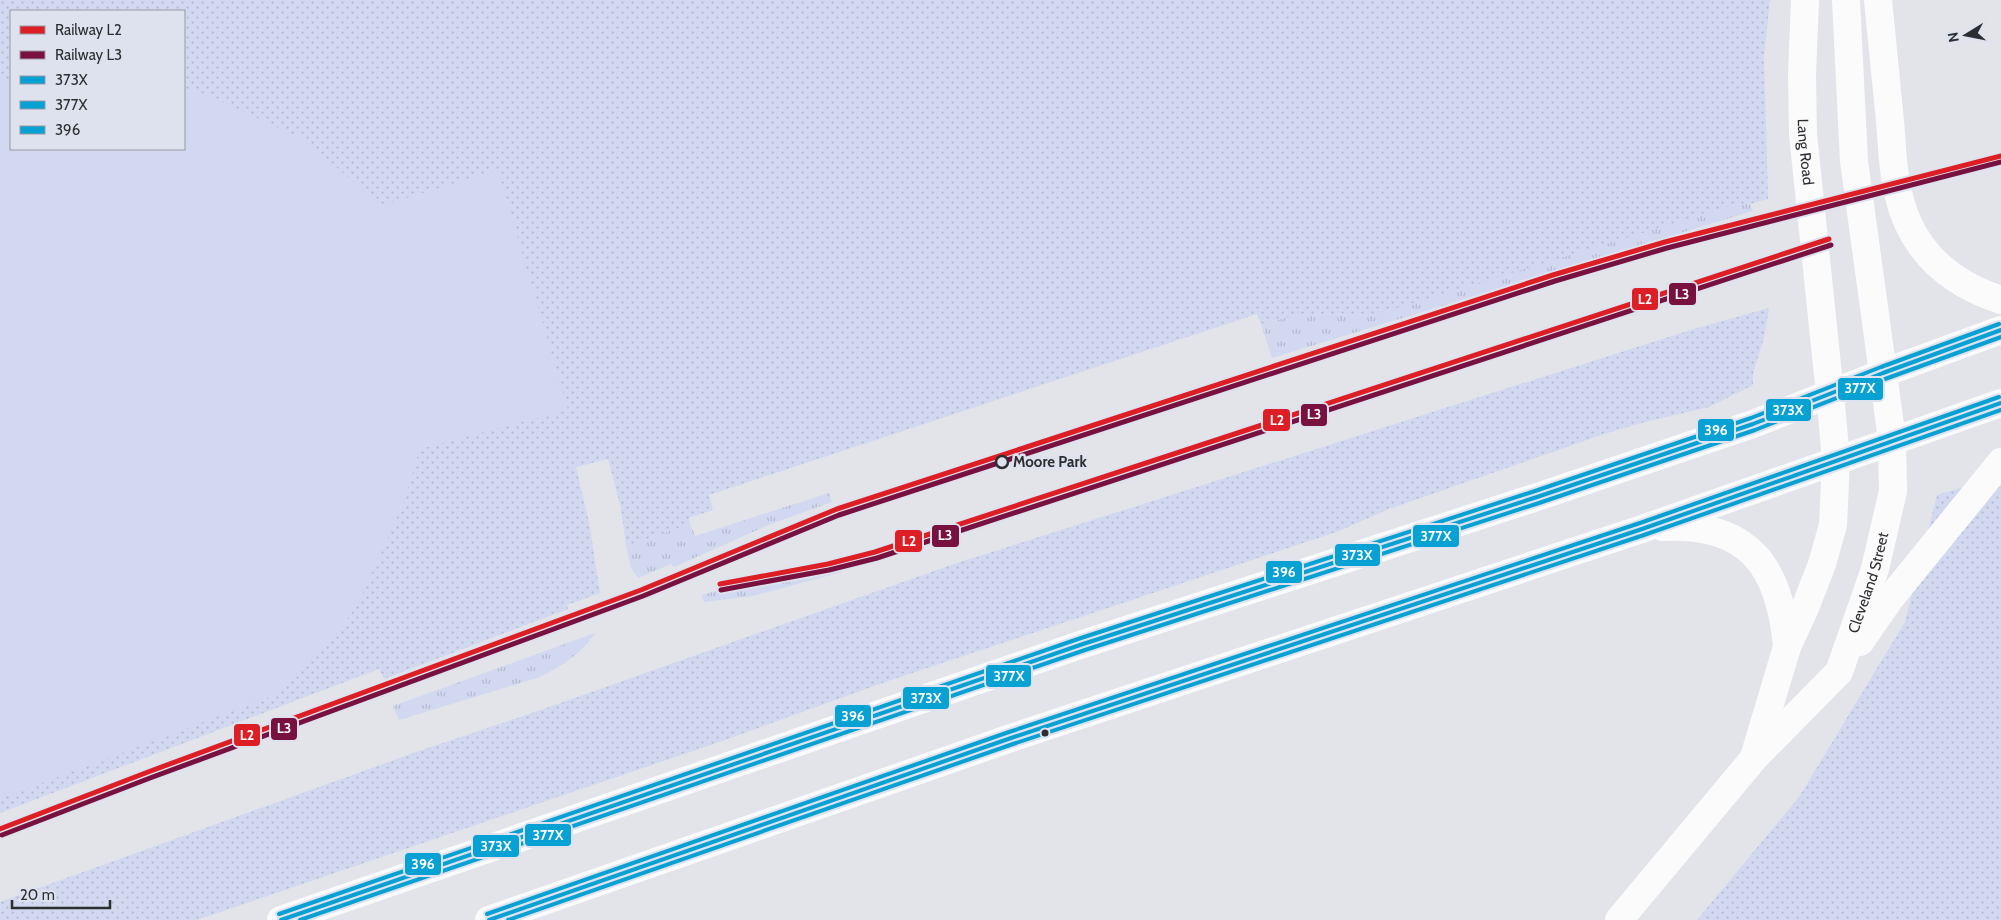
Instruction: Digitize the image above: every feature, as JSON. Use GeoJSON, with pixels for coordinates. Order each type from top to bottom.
{"type":"FeatureCollection","features":[{"type":"Feature","properties":{"kind":"main road","name":"Lang Road"},"geometry":{"type":"LineString","coordinates":[[1805,0],[1802,75],[1803,134],[1830,394]]}},
{"type":"Feature","properties":{"kind":"main road"},"geometry":{"type":"LineString","coordinates":[[1846,0],[1846,34],[1854,161],[1883,373]]}},
{"type":"Feature","properties":{"kind":"main road"},"geometry":{"type":"LineString","coordinates":[[1878,0],[1896,182],[1904,214],[1920,244],[1932,260],[1953,277],[1984,294],[2001,300]]}},
{"type":"Feature","properties":{"kind":"main road"},"geometry":{"type":"LineString","coordinates":[[281,920],[1083,644],[1518,503],[1725,433],[2001,330]]}},
{"type":"Feature","properties":{"kind":"main road","name":"Cleveland Street"},"geometry":{"type":"LineString","coordinates":[[1619,920],[1755,757],[1839,672],[1875,569],[1893,491],[1892,440],[1883,373]]}},
{"type":"Feature","properties":{"kind":"main road","name":"Cleveland Street"},"geometry":{"type":"LineString","coordinates":[[1755,757],[1787,647],[1822,564],[1833,524],[1836,460],[1830,394]]}},
{"type":"Feature","properties":{"kind":"main road"},"geometry":{"type":"LineString","coordinates":[[488,920],[1011,738],[1642,529],[2001,403]]}},
{"type":"Feature","properties":{"kind":"main road"},"geometry":{"type":"LineString","coordinates":[[1839,672],[1889,600],[2001,462]]}},
{"type":"Feature","properties":{"kind":"main road"},"geometry":{"type":"LineString","coordinates":[[1642,529],[1685,526],[1714,531],[1732,537],[1753,552],[1771,578],[1778,596],[1785,622],[1787,647]]}},
{"type":"Feature","properties":{"kind":"green space"},"geometry":{"type":"Polygon","coordinates":[[[0,0],[1770,0],[1764,55],[1768,199],[1750,204],[1734,205],[1384,312],[1363,315],[1308,314],[1261,324],[1257,314],[709,495],[713,510],[689,518],[690,524],[626,546],[621,509],[608,459],[576,467],[589,522],[600,593],[567,605],[568,609],[384,679],[379,669],[0,813],[0,0]]]}},
{"type":"Feature","properties":{"kind":"green space"},"geometry":{"type":"Polygon","coordinates":[[[10,79],[10,150],[185,150],[185,89],[200,92],[306,140],[380,206],[498,170],[568,410],[420,449],[404,502],[358,604],[344,623],[270,697],[0,799],[0,80],[10,79]]]}},
{"type":"Feature","properties":{"kind":"green space"},"geometry":{"type":"Polygon","coordinates":[[[1750,204],[1753,211],[1272,358],[1261,324],[1308,314],[1363,315],[1734,205],[1750,204]]]}},
{"type":"Feature","properties":{"kind":"green space"},"geometry":{"type":"Polygon","coordinates":[[[1769,308],[1764,338],[1753,373],[1753,385],[1709,407],[1645,422],[1601,435],[1389,509],[1339,531],[888,681],[725,740],[197,920],[0,920],[0,902],[419,751],[538,711],[951,565],[1694,329],[1769,308]]]}},
{"type":"Feature","properties":{"kind":"green space"},"geometry":{"type":"Polygon","coordinates":[[[2001,476],[2001,920],[1697,920],[1799,797],[1905,622],[1937,495],[2001,476]]]}},
{"type":"Feature","properties":{"kind":"green space"},"geometry":{"type":"Polygon","coordinates":[[[829,493],[832,502],[771,524],[674,567],[671,564],[638,578],[631,568],[626,546],[690,524],[695,536],[829,493]]]}},
{"type":"Feature","properties":{"kind":"green space"},"geometry":{"type":"Polygon","coordinates":[[[841,567],[842,572],[753,596],[704,602],[702,595],[733,586],[787,580],[841,567]]]}},
{"type":"Feature","properties":{"kind":"green space"},"geometry":{"type":"Polygon","coordinates":[[[595,633],[584,647],[570,659],[540,677],[399,720],[393,706],[595,633]]]}},
{"type":"Feature","properties":{"kind":"rail line","name":"L2"},"geometry":{"type":"LineString","coordinates":[[0,829],[148,772],[641,590],[837,509],[1553,275],[1665,242],[2001,156]]}},
{"type":"Feature","properties":{"kind":"rail line","name":"L3"},"geometry":{"type":"LineString","coordinates":[[2,835],[150,778],[643,596],[839,515],[1555,281],[1667,248],[2001,162]]}},
{"type":"Feature","properties":{"kind":"rail line","name":"L2"},"geometry":{"type":"LineString","coordinates":[[720,584],[828,564],[875,552],[1829,239]]}},
{"type":"Feature","properties":{"kind":"rail line","name":"L3"},"geometry":{"type":"LineString","coordinates":[[721,590],[829,570],[877,558],[1831,245]]}},
{"type":"Feature","properties":{"kind":"transit line","name":"396"},"geometry":{"type":"LineString","coordinates":[[279,914],[1081,638],[1535,491],[1751,418],[1881,367],[1999,324]]}},
{"type":"Feature","properties":{"kind":"transit line","name":"373X"},"geometry":{"type":"LineString","coordinates":[[281,920],[1083,644],[1537,497],[1753,424],[1883,373],[2001,330]]}},
{"type":"Feature","properties":{"kind":"transit line","name":"377X"},"geometry":{"type":"LineString","coordinates":[[300,920],[1085,650],[1539,503],[1755,430],[1885,379],[2001,337]]}},
{"type":"Feature","properties":{"kind":"transit line","name":"396"},"geometry":{"type":"LineString","coordinates":[[487,914],[1009,732],[1640,523],[1999,397]]}},
{"type":"Feature","properties":{"kind":"transit line","name":"373X"},"geometry":{"type":"LineString","coordinates":[[489,920],[1011,738],[1642,529],[2001,403]]}},
{"type":"Feature","properties":{"kind":"transit line","name":"377X"},"geometry":{"type":"LineString","coordinates":[[508,920],[1013,744],[1644,535],[2001,410]]}},
{"type":"Feature","properties":{"kind":"place","name":"Moore Park"},"geometry":{"type":"Point","coordinates":[1002,462]}}]}
